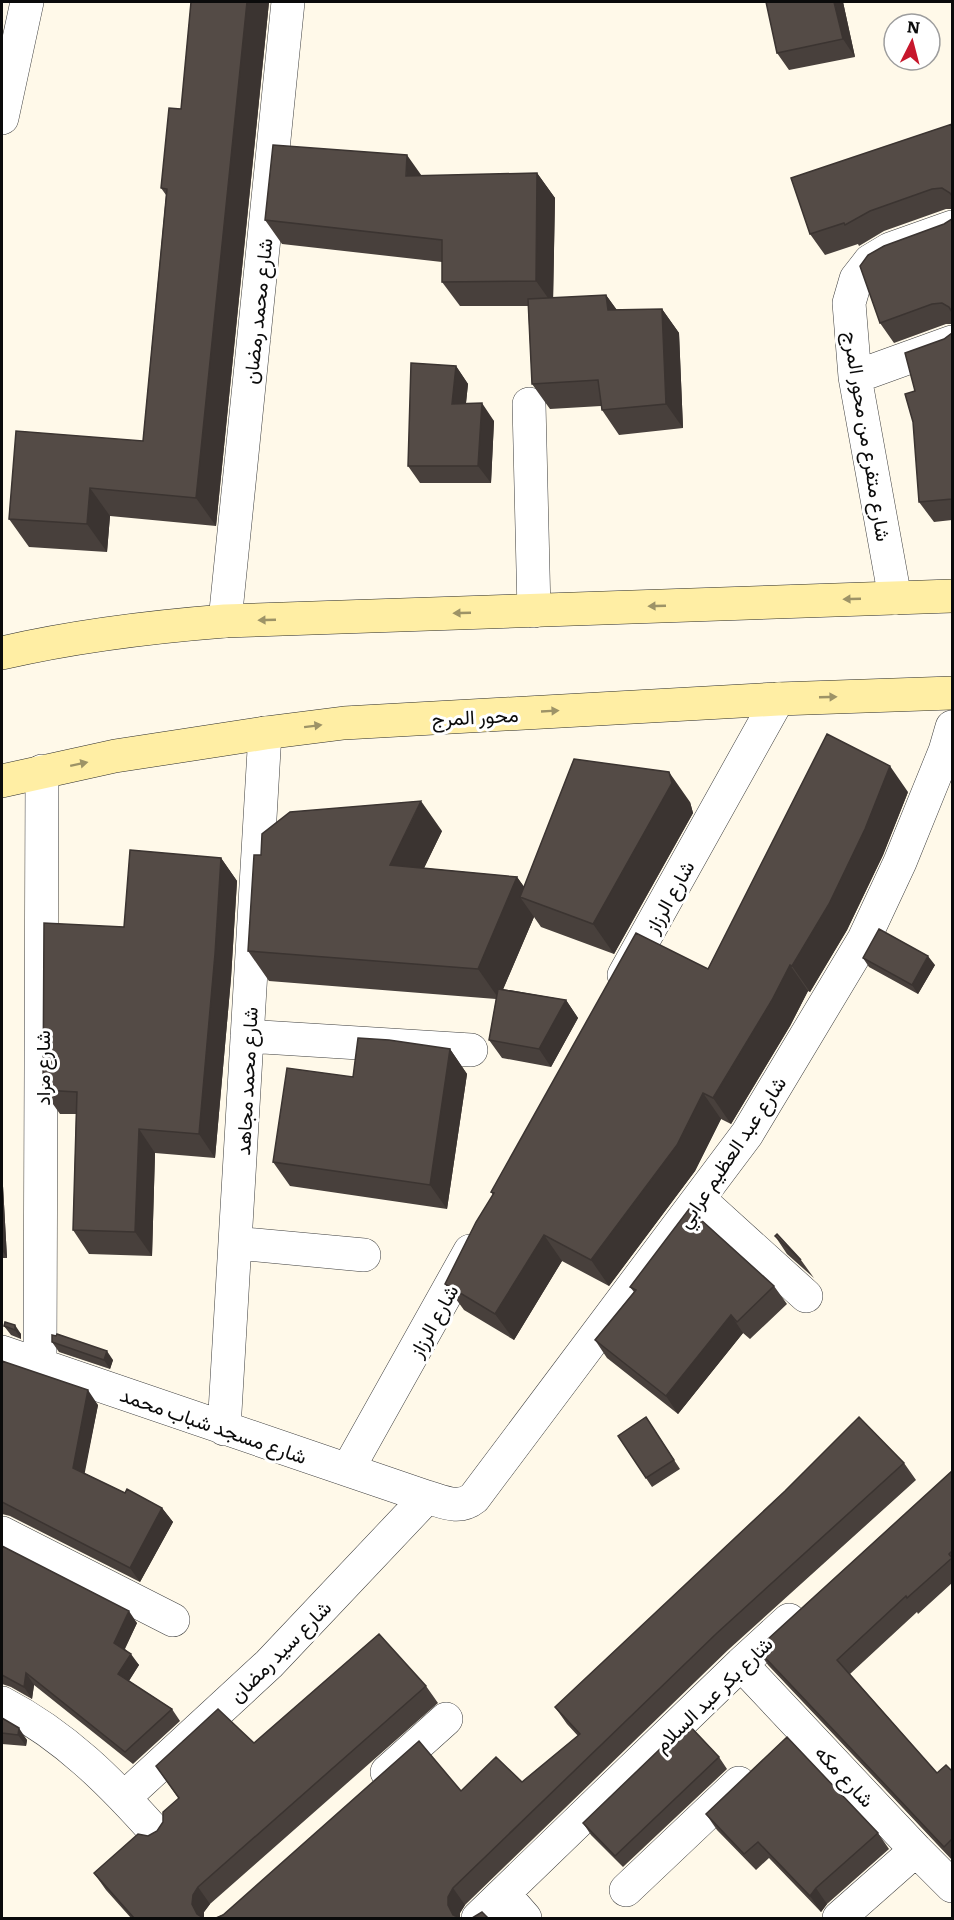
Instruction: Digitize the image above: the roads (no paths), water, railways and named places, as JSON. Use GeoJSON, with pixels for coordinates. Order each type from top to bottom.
{"type":"FeatureCollection","features":[{"type":"Feature","properties":{"kind":"main road"},"geometry":{"type":"LineString","coordinates":[[2,653],[93,635],[159,626],[225,621],[952,596]]}},
{"type":"Feature","properties":{"kind":"main road","name":"محور المرج"},"geometry":{"type":"LineString","coordinates":[[2,781],[116,756],[265,733],[367,721],[778,699],[952,693]]}},
{"type":"Feature","properties":{"kind":"street"},"geometry":{"type":"LineString","coordinates":[[2,118],[27,2]]}},
{"type":"Feature","properties":{"kind":"street","name":"شارع محمد رمضان"},"geometry":{"type":"LineString","coordinates":[[225,621],[288,2]]}},
{"type":"Feature","properties":{"kind":"street","name":"شارع متفرع من محور المرج"},"geometry":{"type":"LineString","coordinates":[[895,598],[855,377],[849,303],[856,279],[870,261],[890,249],[952,227]]}},
{"type":"Feature","properties":{"kind":"street"},"geometry":{"type":"LineString","coordinates":[[855,377],[952,342]]}},
{"type":"Feature","properties":{"kind":"street"},"geometry":{"type":"LineString","coordinates":[[528,404],[534,610]]}},
{"type":"Feature","properties":{"kind":"street","name":"شارع الرزاز"},"geometry":{"type":"LineString","coordinates":[[610,1001],[778,699]]}},
{"type":"Feature","properties":{"kind":"street","name":"شارع عبد العظيم عرابي"},"geometry":{"type":"LineString","coordinates":[[427,1497],[460,1505],[474,1498],[747,1134],[864,939],[900,862],[945,751],[952,727]]}},
{"type":"Feature","properties":{"kind":"street","name":"شارع محمد مجاهد"},"geometry":{"type":"LineString","coordinates":[[224,1429],[265,733]]}},
{"type":"Feature","properties":{"kind":"street","name":"شارع مراد"},"geometry":{"type":"LineString","coordinates":[[39,1364],[42,771]]}},
{"type":"Feature","properties":{"kind":"street"},"geometry":{"type":"LineString","coordinates":[[247,1036],[471,1050]]}},
{"type":"Feature","properties":{"kind":"street"},"geometry":{"type":"LineString","coordinates":[[699,1199],[806,1296]]}},
{"type":"Feature","properties":{"kind":"street","name":"شارع الرزاز"},"geometry":{"type":"LineString","coordinates":[[348,1469],[482,1230]]}},
{"type":"Feature","properties":{"kind":"street"},"geometry":{"type":"LineString","coordinates":[[235,1243],[364,1256]]}},
{"type":"Feature","properties":{"kind":"street","name":"شارع مسجد شباب محمد"},"geometry":{"type":"LineString","coordinates":[[2,1352],[427,1497]]}},
{"type":"Feature","properties":{"kind":"street","name":"شارع سيد رمضان"},"geometry":{"type":"LineString","coordinates":[[125,1797],[269,1664],[427,1497]]}},
{"type":"Feature","properties":{"kind":"street"},"geometry":{"type":"LineString","coordinates":[[2,1533],[172,1620]]}},
{"type":"Feature","properties":{"kind":"street","name":"شارع بكر عبد السلام"},"geometry":{"type":"LineString","coordinates":[[478,1918],[741,1664],[811,1600]]}},
{"type":"Feature","properties":{"kind":"street","name":"شارع مكه"},"geometry":{"type":"LineString","coordinates":[[741,1664],[782,1742],[916,1850],[952,1886]]}},
{"type":"Feature","properties":{"kind":"street"},"geometry":{"type":"LineString","coordinates":[[2,1702],[72,1748],[125,1797],[157,1834]]}},
{"type":"Feature","properties":{"kind":"street"},"geometry":{"type":"LineString","coordinates":[[365,1791],[446,1719]]}},
{"type":"Feature","properties":{"kind":"street"},"geometry":{"type":"LineString","coordinates":[[626,1890],[782,1742]]}},
{"type":"Feature","properties":{"kind":"street"},"geometry":{"type":"LineString","coordinates":[[839,1918],[916,1850]]}},
{"type":"Feature","properties":{"kind":"street"},"geometry":{"type":"LineString","coordinates":[[504,1894],[525,1918]]}}]}
